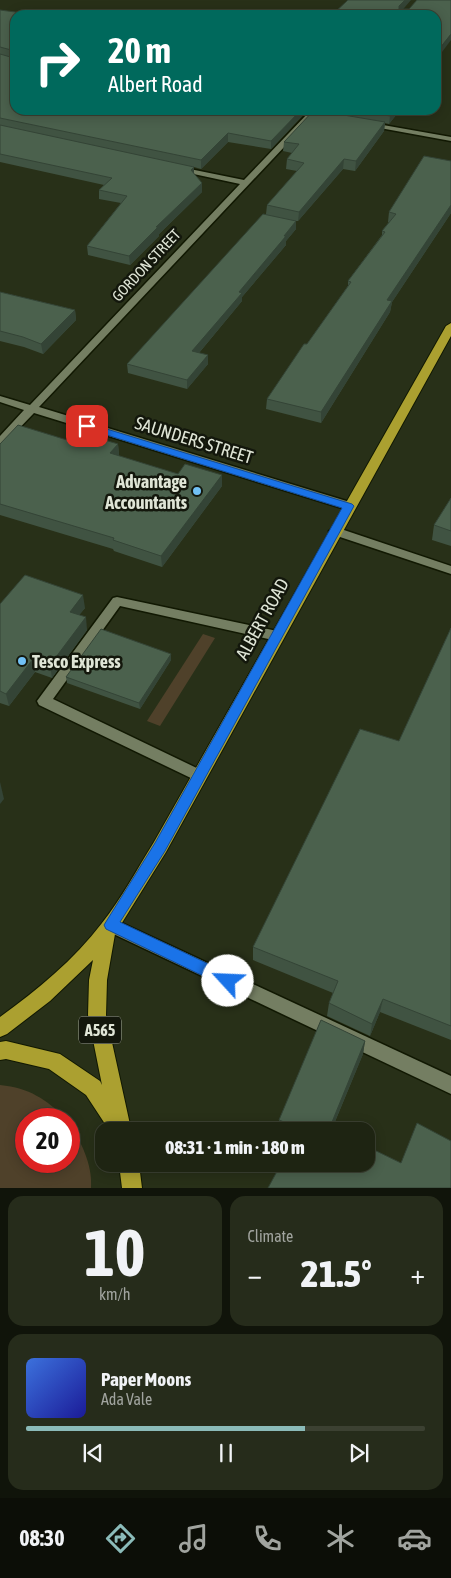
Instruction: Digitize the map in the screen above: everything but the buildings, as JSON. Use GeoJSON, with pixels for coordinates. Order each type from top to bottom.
{"type":"FeatureCollection","features":[{"type":"Feature","properties":{"kind":"highway","name":"ALBERT ROAD"},"geometry":{"type":"LineString","coordinates":[[0,1028],[41,998],[72,971],[109,928],[160,847],[451,326]]}},
{"type":"Feature","properties":{"kind":"highway","name":"ALBERT ROAD"},"geometry":{"type":"LineString","coordinates":[[109,928],[98,980],[97,1015],[119,1122]]}},
{"type":"Feature","properties":{"kind":"highway","name":"A565"},"geometry":{"type":"LineString","coordinates":[[0,1050],[53,1061],[93,1088],[116,1122]]}},
{"type":"Feature","properties":{"kind":"highway"},"geometry":{"type":"LineString","coordinates":[[130,1172],[132,1188]]}},
{"type":"Feature","properties":{"kind":"street","name":"GORDON STREET"},"geometry":{"type":"LineString","coordinates":[[0,442],[311,115]]}},
{"type":"Feature","properties":{"kind":"street"},"geometry":{"type":"LineString","coordinates":[[358,122],[451,139]]}},
{"type":"Feature","properties":{"kind":"street"},"geometry":{"type":"LineString","coordinates":[[170,166],[245,183]]}},
{"type":"Feature","properties":{"kind":"street","name":"SAUNDERS STREET"},"geometry":{"type":"LineString","coordinates":[[0,399],[349,506]]}},
{"type":"Feature","properties":{"kind":"street"},"geometry":{"type":"LineString","coordinates":[[335,531],[451,570]]}},
{"type":"Feature","properties":{"kind":"street"},"geometry":{"type":"LineString","coordinates":[[200,776],[44,702],[117,601],[277,636]]}},
{"type":"Feature","properties":{"kind":"street"},"geometry":{"type":"LineString","coordinates":[[109,928],[451,1085]]}},
{"type":"Feature","properties":{"kind":"shaded area"},"geometry":{"type":"Polygon","coordinates":[[[203,634],[215,638],[160,726],[147,721],[203,634]]]}},
{"type":"Feature","properties":{"kind":"shaded area"},"geometry":{"type":"Polygon","coordinates":[[[0,1085],[29,1092],[53,1108],[15,1108],[15,1173],[80,1173],[80,1143],[90,1170],[91,1188],[0,1188],[0,1085]]]}},
{"type":"Feature","properties":{"kind":"place","name":"Advantage Accountants"},"geometry":{"type":"Point","coordinates":[197,491]}},
{"type":"Feature","properties":{"kind":"place","name":"Tesco Express"},"geometry":{"type":"Point","coordinates":[22,661]}},
{"type":"Feature","properties":{"kind":"route"},"geometry":{"type":"LineString","coordinates":[[87,426],[349,506],[160,847],[111,925],[228,981]]}}]}
